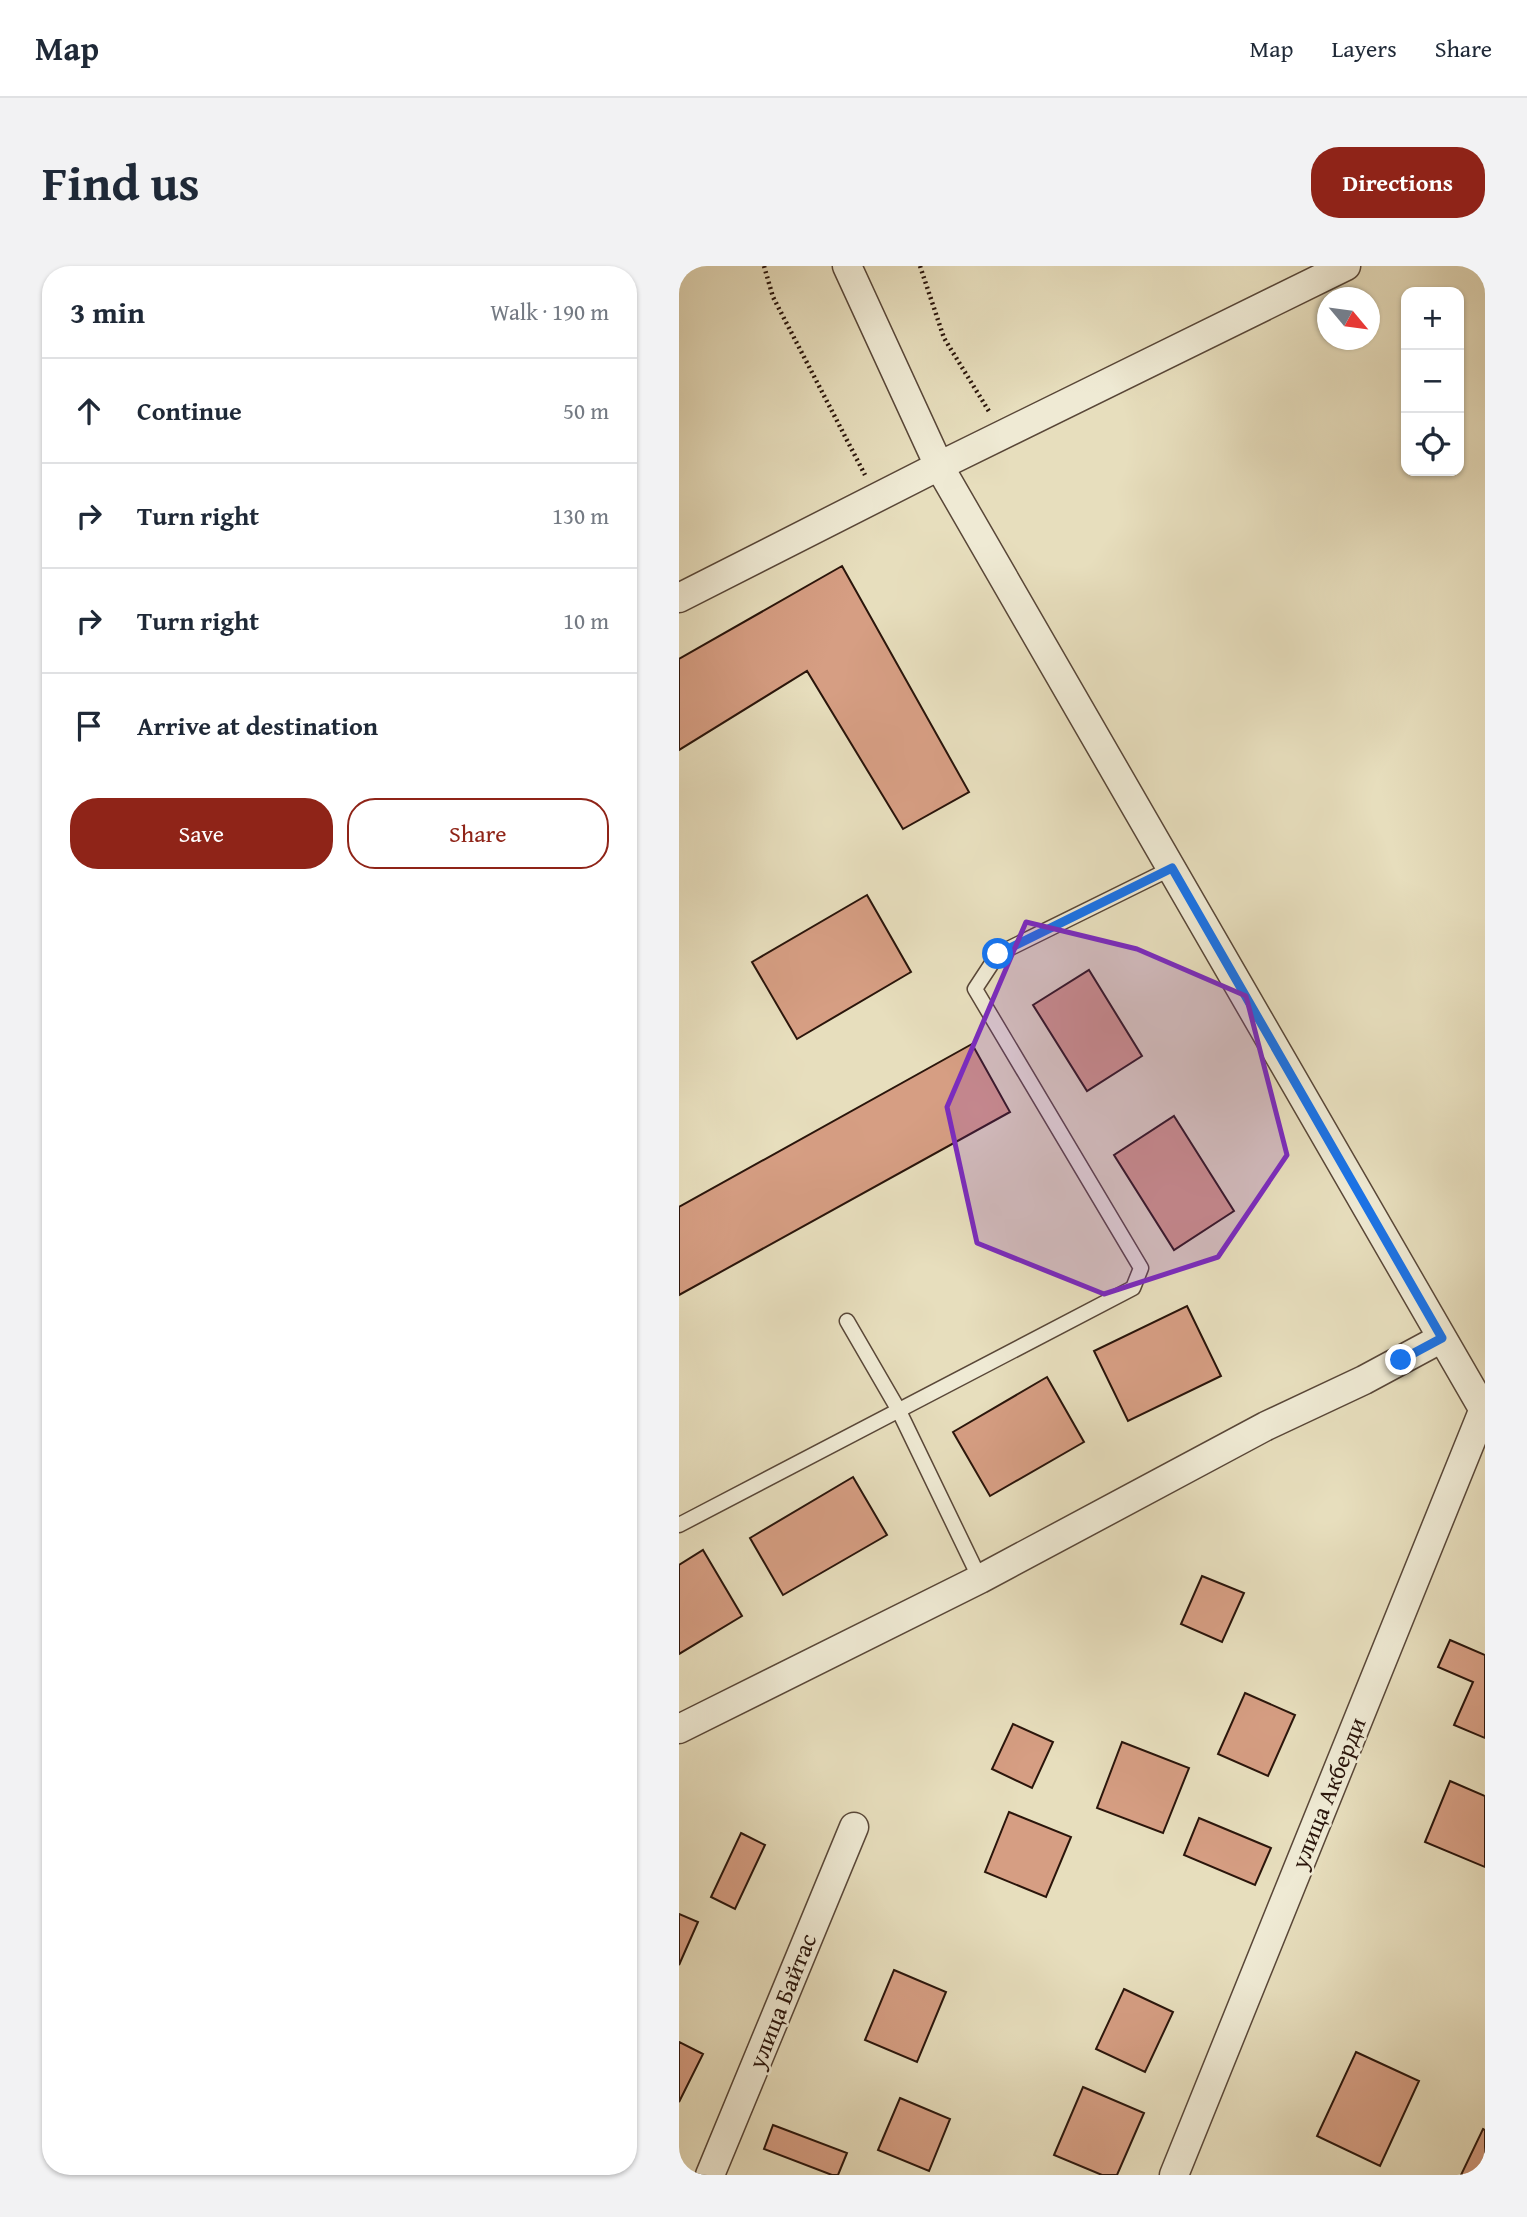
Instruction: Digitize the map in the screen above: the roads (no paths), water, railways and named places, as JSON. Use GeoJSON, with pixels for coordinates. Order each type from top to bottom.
{"type":"FeatureCollection","features":[{"type":"Feature","properties":{"kind":"street"},"geometry":{"type":"LineString","coordinates":[[847,266],[939,466],[1484,1412]]}},
{"type":"Feature","properties":{"kind":"street"},"geometry":{"type":"LineString","coordinates":[[679,598],[939,466],[1346,266]]}},
{"type":"Feature","properties":{"kind":"street"},"geometry":{"type":"LineString","coordinates":[[679,1729],[981,1579],[1266,1426],[1364,1380],[1442,1338]]}},
{"type":"Feature","properties":{"kind":"street","name":"улица Акберди"},"geometry":{"type":"LineString","coordinates":[[1174,2175],[1484,1412]]}},
{"type":"Feature","properties":{"kind":"street","name":"улица Байтас"},"geometry":{"type":"LineString","coordinates":[[710,2175],[854,1827]]}},
{"type":"Feature","properties":{"kind":"lane"},"geometry":{"type":"LineString","coordinates":[[679,1525],[1133,1288],[1141,1268],[975,989],[998,954],[1172,868]]}},
{"type":"Feature","properties":{"kind":"lane"},"geometry":{"type":"LineString","coordinates":[[846,1321],[898,1409],[981,1579]]}}]}
